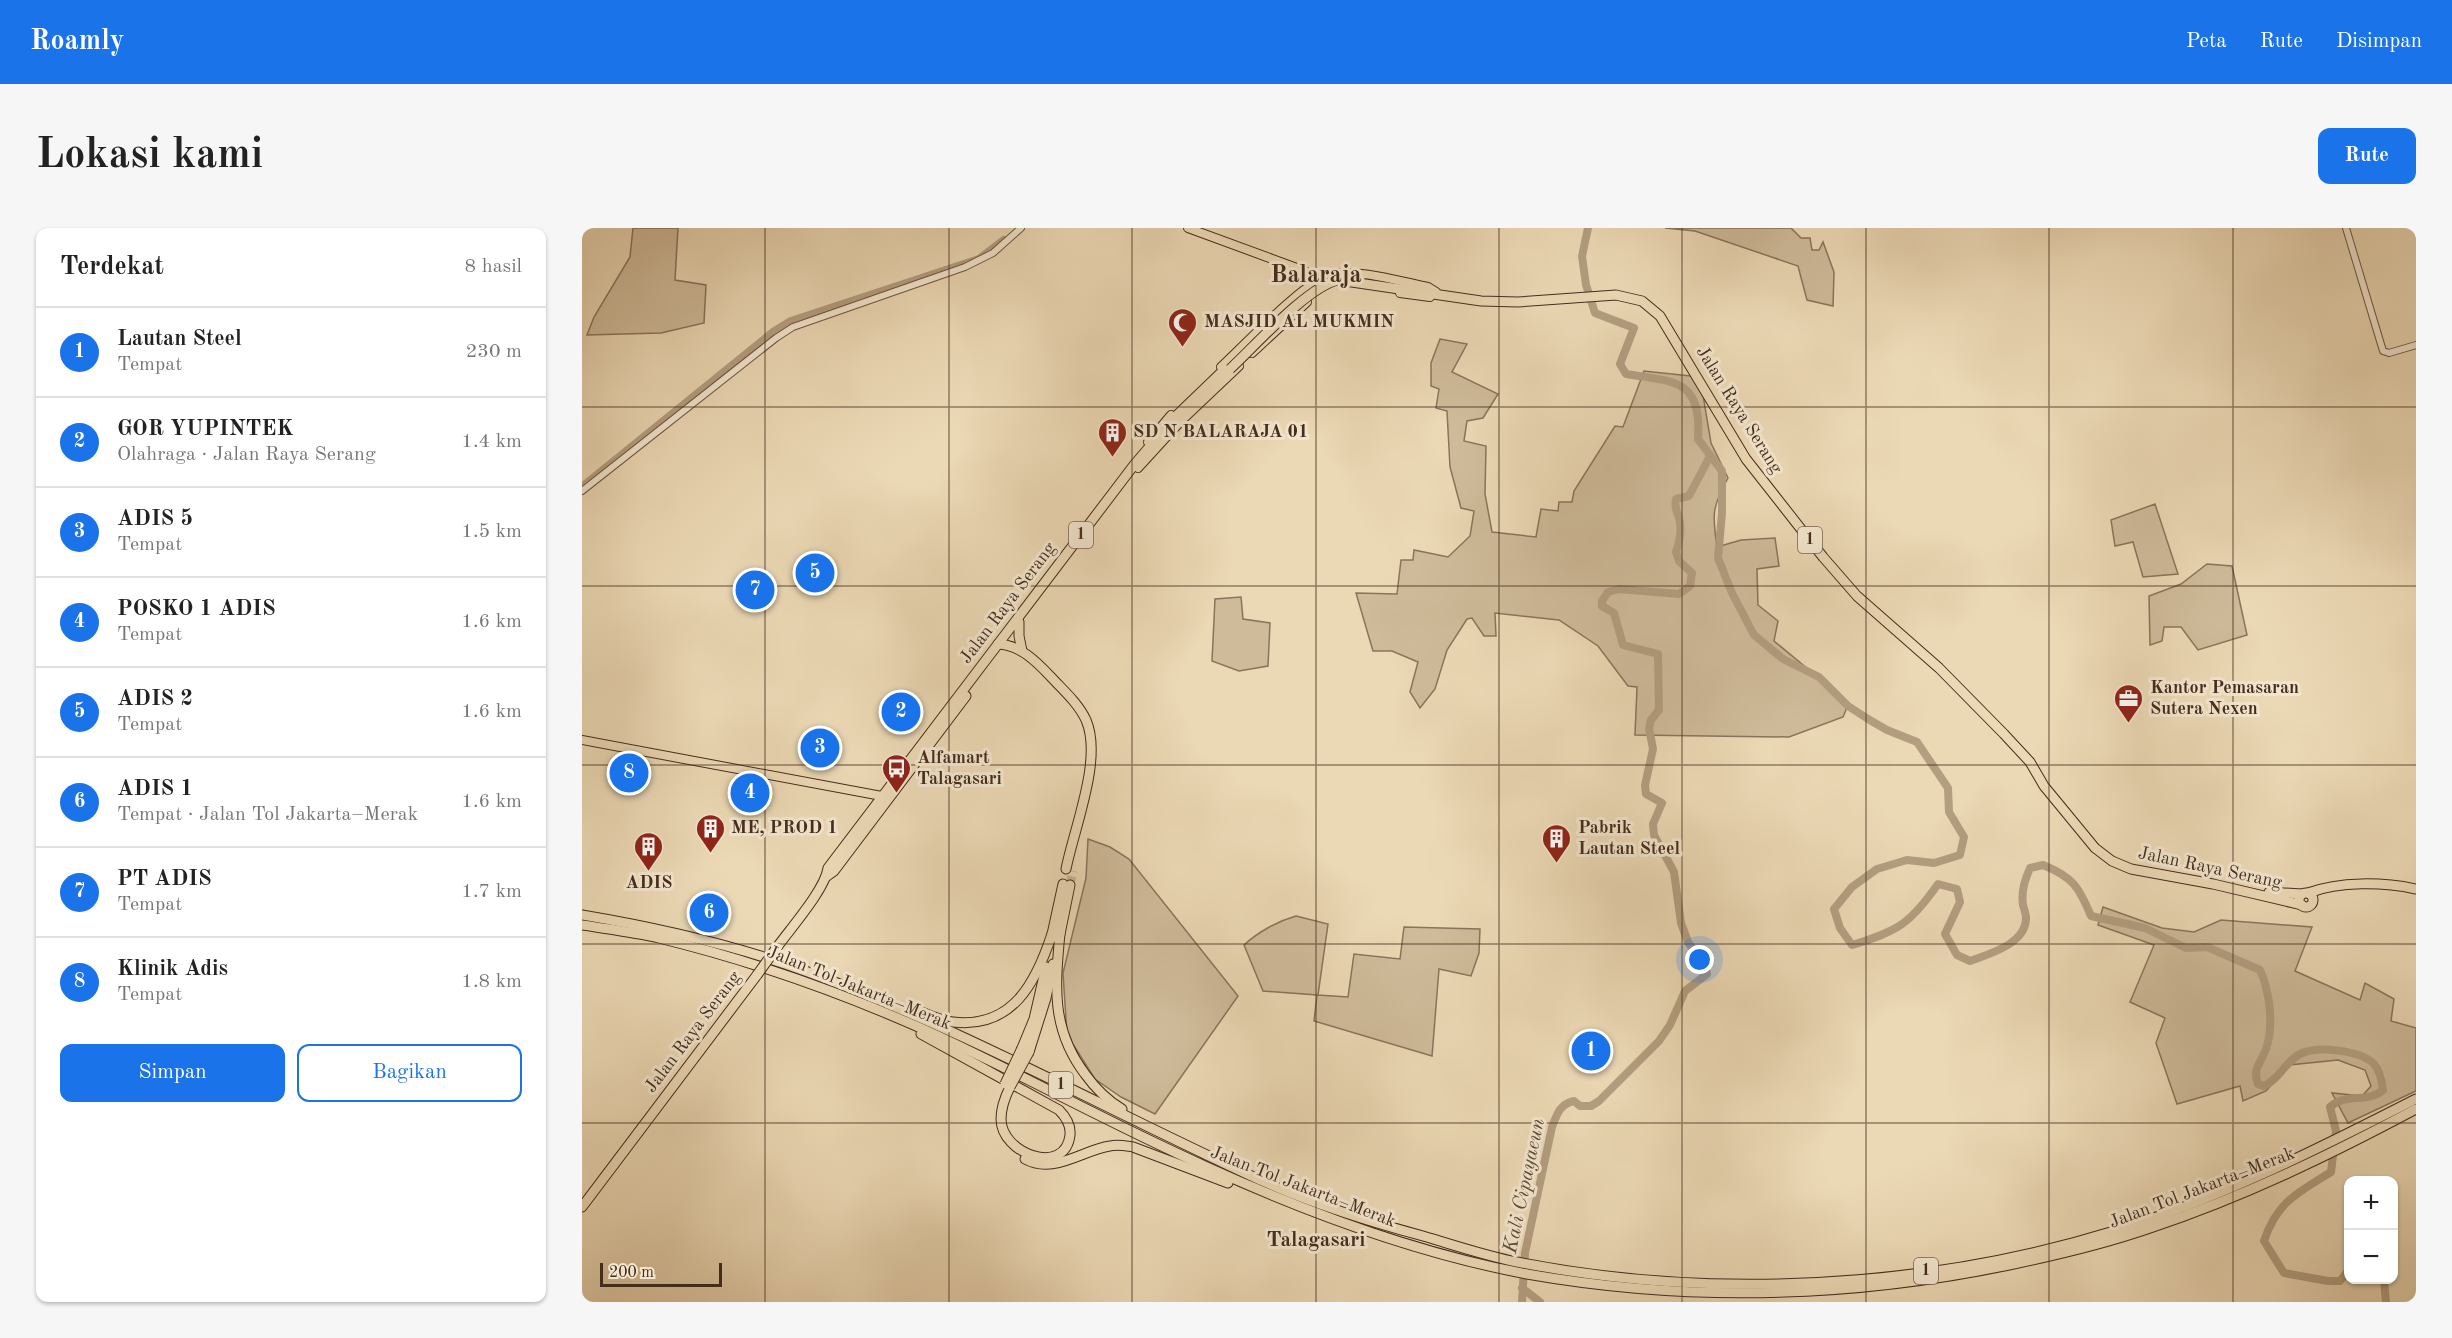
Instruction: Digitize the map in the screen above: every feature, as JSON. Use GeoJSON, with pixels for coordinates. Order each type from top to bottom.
{"type":"FeatureCollection","features":[{"type":"Feature","properties":{"kind":"highway","name":"Jalan Raya Serang"},"geometry":{"type":"LineString","coordinates":[[582,1207],[757,975],[827,876],[834,871],[1016,623],[1160,436],[1205,387],[1300,298],[1319,283],[1345,276],[1481,301],[1603,296],[1632,297],[1647,304],[1660,316],[1746,459],[1823,557],[1857,596],[1963,692],[2030,762],[2042,779],[2049,783],[2100,846],[2121,861],[2140,867],[2249,890],[2302,905],[2299,900],[2308,895]]}},
{"type":"Feature","properties":{"kind":"highway"},"geometry":{"type":"LineString","coordinates":[[1016,623],[1023,651],[1075,703],[1087,722],[1091,765],[1069,870]]}},
{"type":"Feature","properties":{"kind":"highway"},"geometry":{"type":"LineString","coordinates":[[999,647],[1023,651]]}},
{"type":"Feature","properties":{"kind":"highway"},"geometry":{"type":"LineString","coordinates":[[1066,885],[1046,998],[1026,1050],[998,1109],[998,1129],[1002,1139],[1014,1153],[1029,1161],[1043,1164],[1062,1162],[1099,1148],[1120,1145],[1133,1147],[1249,1191],[1268,1189]]}},
{"type":"Feature","properties":{"kind":"highway","name":"Jalan Raya Serang"},"geometry":{"type":"LineString","coordinates":[[2249,890],[2308,895],[2370,885],[2416,889]]}},
{"type":"Feature","properties":{"kind":"highway","name":"Jalan Tol Jakarta–Merak"},"geometry":{"type":"LineString","coordinates":[[582,915],[656,928],[754,954],[850,988],[938,1026],[1338,1222],[1404,1244],[1515,1267],[1529,1263],[1635,1278],[1714,1283],[1830,1280],[1979,1265],[2071,1243],[2154,1218],[2232,1188],[2416,1099]]}},
{"type":"Feature","properties":{"kind":"highway","name":"Jalan Tol Jakarta–Merak"},"geometry":{"type":"LineString","coordinates":[[582,925],[654,937],[749,962],[932,1033],[1200,1164],[1268,1189],[1515,1267],[1527,1274],[1585,1284],[1707,1293],[1832,1292],[1904,1284],[1981,1271],[2114,1240],[2232,1198],[2311,1164],[2416,1109]]}},
{"type":"Feature","properties":{"kind":"highway"},"geometry":{"type":"LineString","coordinates":[[850,988],[948,1021],[969,1022],[983,1019],[1004,1011],[1022,996],[1035,980],[1056,934]]}},
{"type":"Feature","properties":{"kind":"highway"},"geometry":{"type":"LineString","coordinates":[[1056,934],[1059,1022],[1066,1044],[1101,1094],[1132,1114],[1268,1189]]}},
{"type":"Feature","properties":{"kind":"highway"},"geometry":{"type":"LineString","coordinates":[[886,1014],[1059,1110],[1067,1120],[1070,1130],[1069,1140],[1064,1150],[1054,1156],[1044,1158],[1018,1150],[1006,1138],[1001,1118],[1007,1086]]}},
{"type":"Feature","properties":{"kind":"highway"},"geometry":{"type":"LineString","coordinates":[[1338,1222],[1341,1212]]}},
{"type":"Feature","properties":{"kind":"main road"},"geometry":{"type":"LineString","coordinates":[[1188,228],[1305,271],[1328,275]]}},
{"type":"Feature","properties":{"kind":"main road"},"geometry":{"type":"LineString","coordinates":[[1305,271],[1314,281],[1318,292]]}},
{"type":"Feature","properties":{"kind":"main road"},"geometry":{"type":"LineString","coordinates":[[1341,273],[1362,274],[1428,287],[1436,294],[1431,297],[1417,297],[1341,284],[1318,292],[1136,466],[1146,445],[1172,414],[1314,281],[1341,273]]}},
{"type":"Feature","properties":{"kind":"main road"},"geometry":{"type":"LineString","coordinates":[[1296,296],[1297,303],[1302,306]]}},
{"type":"Feature","properties":{"kind":"main road"},"geometry":{"type":"LineString","coordinates":[[1234,355],[1236,360],[1243,362]]}},
{"type":"Feature","properties":{"kind":"main road"},"geometry":{"type":"LineString","coordinates":[[582,740],[887,797]]}},
{"type":"Feature","properties":{"kind":"street"},"geometry":{"type":"LineString","coordinates":[[582,491],[793,327],[965,267],[993,253],[1022,228]]}},
{"type":"Feature","properties":{"kind":"street"},"geometry":{"type":"LineString","coordinates":[[2346,228],[2383,351],[2389,353],[2416,345]]}},
{"type":"Feature","properties":{"kind":"shaded area"},"geometry":{"type":"Polygon","coordinates":[[[633,228],[678,228],[675,280],[706,285],[704,323],[661,333],[587,335],[594,317],[630,257],[633,228]]]}},
{"type":"Feature","properties":{"kind":"shaded area"},"geometry":{"type":"Polygon","coordinates":[[[1665,228],[1791,228],[1801,238],[1810,238],[1812,250],[1819,250],[1823,242],[1834,272],[1833,306],[1807,300],[1798,266],[1695,231],[1665,228]]]}},
{"type":"Feature","properties":{"kind":"shaded area"},"geometry":{"type":"Polygon","coordinates":[[[1440,339],[1467,344],[1452,372],[1498,394],[1483,418],[1467,421],[1464,441],[1486,446],[1485,494],[1492,532],[1536,537],[1541,509],[1558,511],[1559,502],[1572,502],[1574,491],[1615,426],[1623,427],[1644,371],[1700,377],[1711,443],[1728,478],[1716,504],[1714,526],[1717,547],[1741,540],[1775,538],[1779,566],[1757,569],[1758,605],[1778,621],[1774,641],[1849,703],[1843,717],[1789,737],[1635,735],[1637,687],[1628,686],[1598,646],[1559,620],[1495,613],[1496,636],[1484,636],[1472,618],[1467,619],[1447,650],[1435,689],[1420,708],[1410,692],[1418,662],[1392,651],[1373,651],[1356,593],[1397,594],[1401,560],[1413,560],[1414,550],[1448,557],[1470,536],[1474,511],[1461,508],[1450,467],[1447,411],[1436,408],[1439,389],[1431,386],[1431,363],[1440,339]]]}},
{"type":"Feature","properties":{"kind":"shaded area"},"geometry":{"type":"Polygon","coordinates":[[[2155,504],[2178,574],[2143,577],[2133,542],[2115,546],[2111,520],[2155,504]]]}},
{"type":"Feature","properties":{"kind":"shaded area"},"geometry":{"type":"Polygon","coordinates":[[[2207,564],[2232,566],[2247,635],[2198,650],[2181,627],[2164,627],[2162,641],[2150,645],[2149,596],[2181,584],[2207,564]]]}},
{"type":"Feature","properties":{"kind":"shaded area"},"geometry":{"type":"Polygon","coordinates":[[[1241,597],[1243,619],[1270,623],[1268,666],[1239,671],[1212,661],[1215,599],[1241,597]]]}},
{"type":"Feature","properties":{"kind":"shaded area"},"geometry":{"type":"Polygon","coordinates":[[[1088,839],[1110,847],[1129,859],[1238,996],[1155,1114],[1121,1097],[1095,1079],[1067,1035],[1063,973],[1086,878],[1088,839]]]}},
{"type":"Feature","properties":{"kind":"shaded area"},"geometry":{"type":"Polygon","coordinates":[[[2103,907],[2162,928],[2194,932],[2221,920],[2312,927],[2295,971],[2360,1000],[2365,983],[2394,999],[2391,1021],[2416,1028],[2416,1091],[2348,1123],[2332,1093],[2362,1096],[2371,1086],[2365,1070],[2338,1060],[2289,1065],[2266,1091],[2243,1101],[2240,1086],[2177,1104],[2156,1043],[2165,1018],[2130,1002],[2154,945],[2098,925],[2103,907]]]}},
{"type":"Feature","properties":{"kind":"shaded area"},"geometry":{"type":"Polygon","coordinates":[[[1296,916],[1328,924],[1318,995],[1348,997],[1354,954],[1400,959],[1404,927],[1480,929],[1479,953],[1471,976],[1439,969],[1432,1056],[1314,1021],[1317,995],[1263,991],[1244,945],[1268,928],[1296,916]]]}},
{"type":"Feature","properties":{"kind":"waterway"},"geometry":{"type":"LineString","coordinates":[[1588,228],[1582,256],[1586,285],[1595,313],[1634,328],[1620,364],[1626,374],[1671,382],[1690,394],[1695,404],[1698,439],[1722,471],[1722,513],[1718,558],[1732,593],[1754,635],[1783,659],[1819,677],[1848,706],[1887,730],[1917,742],[1948,788],[1949,812],[1964,837],[1960,855],[1934,863],[1907,860],[1877,869],[1852,887],[1834,909],[1840,928],[1852,945],[1881,935],[1902,924],[1911,917],[1938,884],[1957,889],[1960,902],[1945,934],[1957,955],[1970,961],[1996,951],[2020,935],[2026,916],[2023,905],[2025,881],[2030,868],[2043,865],[2074,884],[2083,897],[2091,916],[2145,928],[2186,948],[2207,947],[2260,970],[2268,999],[2270,1030],[2266,1049],[2256,1074],[2258,1084],[2264,1086],[2270,1083],[2296,1056],[2318,1050],[2359,1055],[2374,1064],[2380,1077],[2383,1090],[2377,1094],[2343,1100],[2330,1107],[2336,1131],[2331,1172],[2298,1193],[2282,1208],[2275,1217],[2264,1241],[2284,1273],[2328,1281],[2340,1281],[2344,1276]]}},
{"type":"Feature","properties":{"kind":"waterway"},"geometry":{"type":"LineString","coordinates":[[582,487],[773,332],[791,321],[979,259],[1004,240]]}},
{"type":"Feature","properties":{"kind":"waterway","name":"Kali Cipayaeun"},"geometry":{"type":"LineString","coordinates":[[1522,1302],[1525,1253],[1552,1127],[1557,1114],[1569,1102],[1574,1101],[1580,1106],[1591,1106],[1599,1101],[1659,1041],[1670,1025],[1685,991],[1707,974],[1688,942],[1681,923],[1674,872],[1654,835],[1653,824],[1662,803],[1646,794],[1645,785],[1653,749],[1649,728],[1651,720],[1659,710],[1658,654],[1623,645],[1614,613],[1602,606],[1602,601],[1608,592],[1619,589],[1679,594],[1690,586],[1692,573],[1679,561],[1676,552],[1680,522],[1675,502],[1676,499],[1689,496],[1710,456]]}},
{"type":"Feature","properties":{"kind":"waterway"},"geometry":{"type":"LineString","coordinates":[[2384,1284],[2386,1302]]}},
{"type":"Feature","properties":{"kind":"waterway"},"geometry":{"type":"LineString","coordinates":[[1522,1288],[1540,1302]]}},
{"type":"Feature","properties":{"kind":"tunnel"},"geometry":{"type":"LineString","coordinates":[[1070,885],[1073,871]]}},
{"type":"Feature","properties":{"kind":"place","name":"MASJID AL MUKMIN"},"geometry":{"type":"Point","coordinates":[1183,348]}},
{"type":"Feature","properties":{"kind":"place","name":"SD N BALARAJA 01"},"geometry":{"type":"Point","coordinates":[1112,458]}},
{"type":"Feature","properties":{"kind":"place","name":"ADIS 2"},"geometry":{"type":"Point","coordinates":[815,573]}},
{"type":"Feature","properties":{"kind":"place","name":"PT ADIS"},"geometry":{"type":"Point","coordinates":[755,590]}},
{"type":"Feature","properties":{"kind":"place","name":"GOR YUPINTEK"},"geometry":{"type":"Point","coordinates":[901,712]}},
{"type":"Feature","properties":{"kind":"place","name":"Kantor Pemasaran Sutera Nexen"},"geometry":{"type":"Point","coordinates":[2129,724]}},
{"type":"Feature","properties":{"kind":"place","name":"ADIS 5"},"geometry":{"type":"Point","coordinates":[820,748]}},
{"type":"Feature","properties":{"kind":"place","name":"Klinik Adis"},"geometry":{"type":"Point","coordinates":[629,773]}},
{"type":"Feature","properties":{"kind":"place","name":"POSKO 1 ADIS"},"geometry":{"type":"Point","coordinates":[750,793]}},
{"type":"Feature","properties":{"kind":"place","name":"Alfamart Talagasari"},"geometry":{"type":"Point","coordinates":[896,794]}},
{"type":"Feature","properties":{"kind":"place","name":"ME, PROD 1"},"geometry":{"type":"Point","coordinates":[710,854]}},
{"type":"Feature","properties":{"kind":"place","name":"Pabrik Lautan Steel"},"geometry":{"type":"Point","coordinates":[1557,864]}},
{"type":"Feature","properties":{"kind":"place","name":"ADIS"},"geometry":{"type":"Point","coordinates":[649,872]}},
{"type":"Feature","properties":{"kind":"place","name":"ADIS 1"},"geometry":{"type":"Point","coordinates":[709,913]}},
{"type":"Feature","properties":{"kind":"place","name":"Lautan Steel"},"geometry":{"type":"Point","coordinates":[1591,1051]}},
{"type":"Feature","properties":{"kind":"district","name":"Balaraja"},"geometry":{"type":"Point","coordinates":[1316,276]}},
{"type":"Feature","properties":{"kind":"district","name":"Talagasari"},"geometry":{"type":"Point","coordinates":[1316,1240]}}]}
